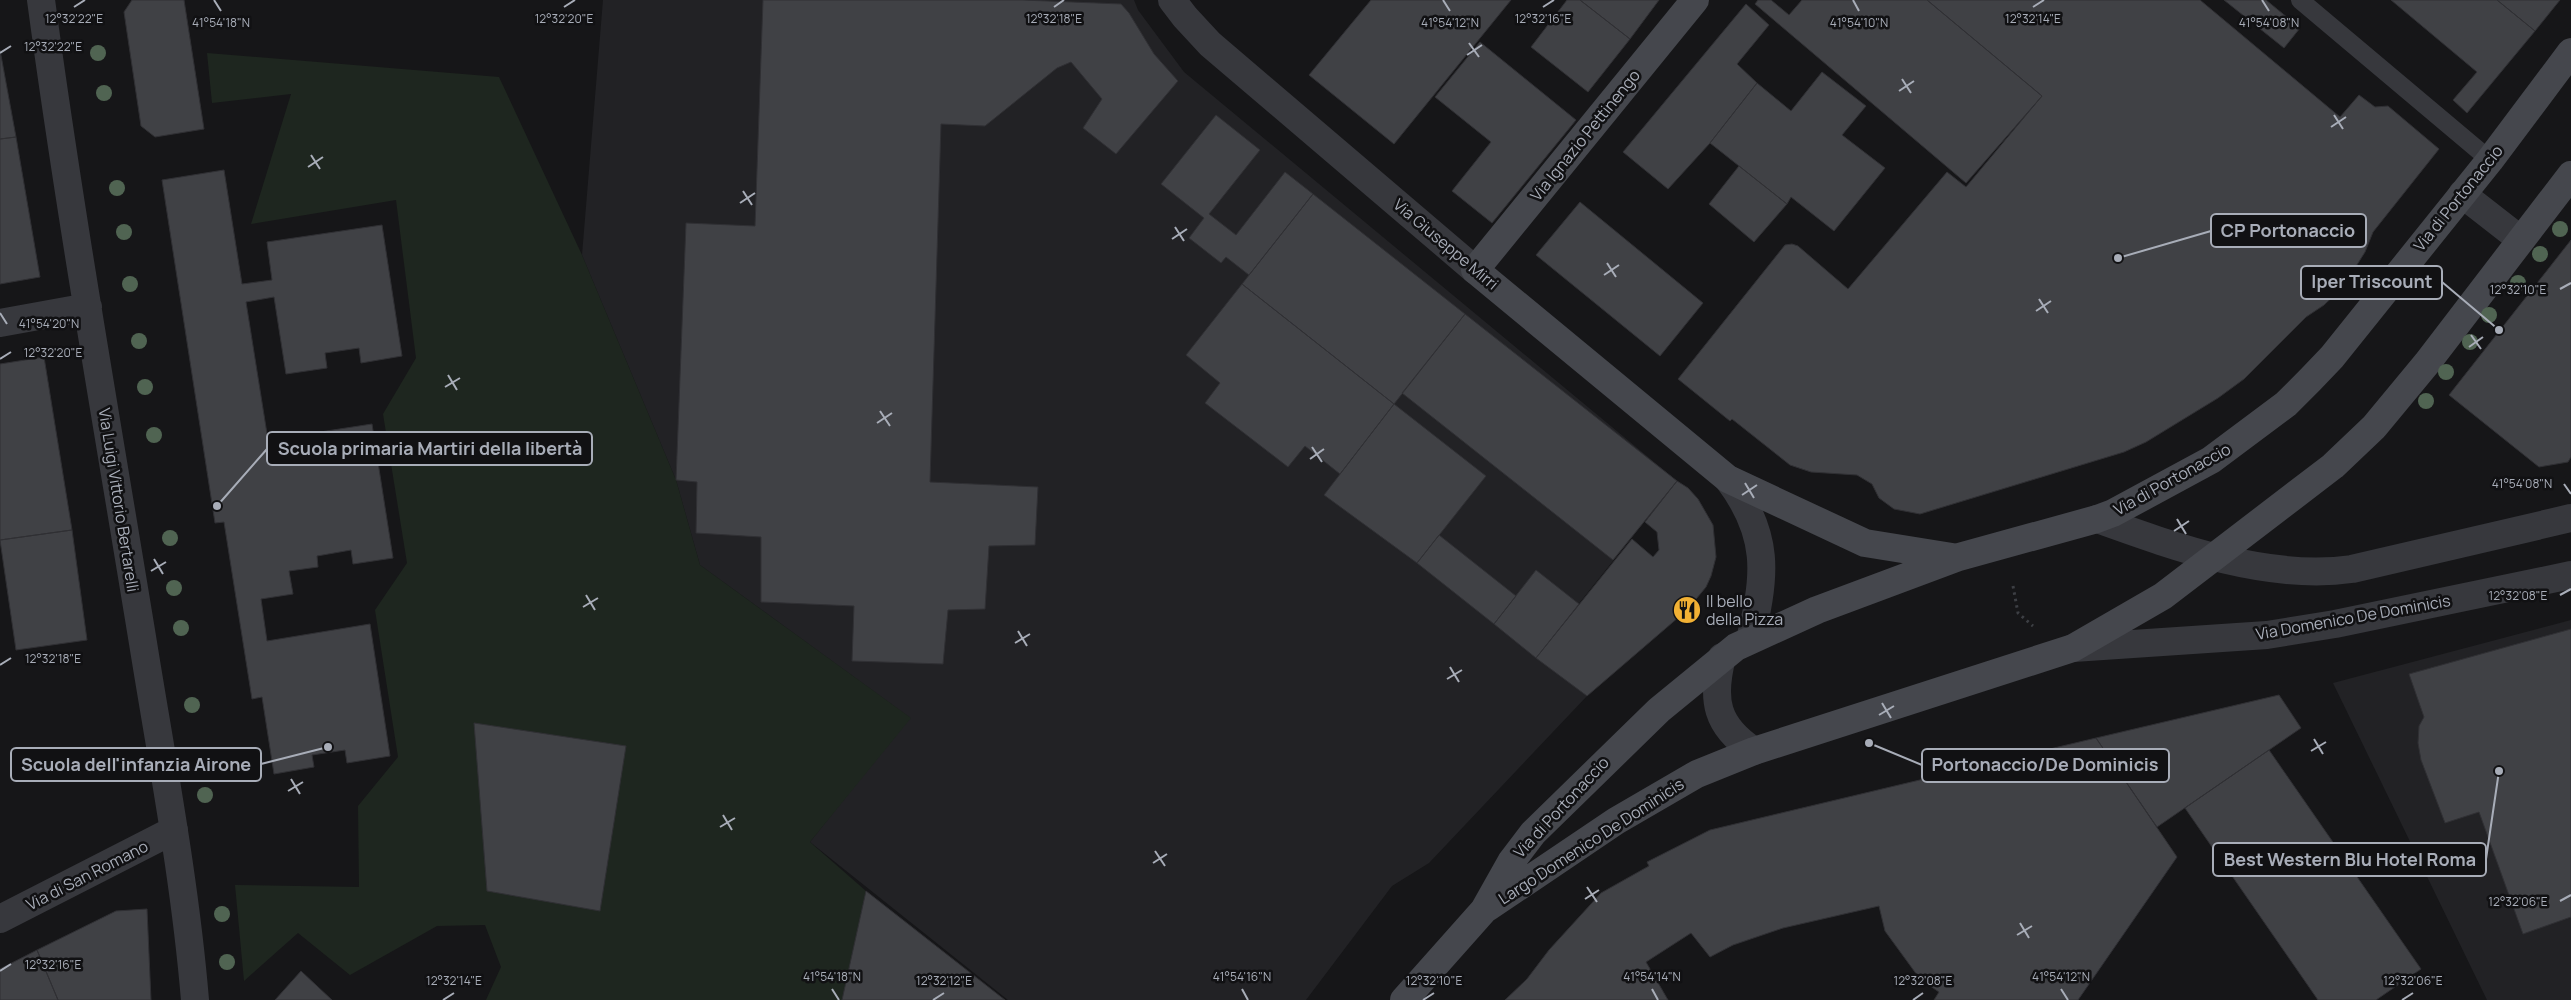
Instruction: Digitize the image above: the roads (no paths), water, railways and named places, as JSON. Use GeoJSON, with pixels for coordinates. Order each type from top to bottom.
{"type":"FeatureCollection","features":[{"type":"Feature","properties":{"kind":"main road","name":"Via Ignazio Pettinengo"},"geometry":{"type":"LineString","coordinates":[[1475,270],[1695,0]]}},
{"type":"Feature","properties":{"kind":"main road","name":"Via di Portonaccio"},"geometry":{"type":"LineString","coordinates":[[1959,557],[2097,519],[2144,497],[2211,460],[2286,404],[2332,357],[2490,160],[2571,52]]}},
{"type":"Feature","properties":{"kind":"main road"},"geometry":{"type":"LineString","coordinates":[[2216,556],[2333,466],[2374,427],[2427,363],[2571,175]]}},
{"type":"Feature","properties":{"kind":"main road","name":"Via Giuseppe Mirri"},"geometry":{"type":"LineString","coordinates":[[1475,270],[1728,479],[1865,543],[1916,553],[1959,557]]}},
{"type":"Feature","properties":{"kind":"main road","name":"Largo Domenico De Dominicis"},"geometry":{"type":"LineString","coordinates":[[1484,910],[1616,821],[1678,783],[1754,750],[2073,648],[2149,605],[2216,556]]}},
{"type":"Feature","properties":{"kind":"main road"},"geometry":{"type":"LineString","coordinates":[[1722,657],[1750,639],[1875,587],[1959,557]]}},
{"type":"Feature","properties":{"kind":"main road","name":"Via di Portonaccio"},"geometry":{"type":"LineString","coordinates":[[1404,1000],[1484,910],[1511,862],[1538,828],[1634,733],[1722,657]]}},
{"type":"Feature","properties":{"kind":"street","name":"Via Luigi Vittorio Bertarelli"},"geometry":{"type":"LineString","coordinates":[[41,0],[88,307],[174,830],[187,920],[195,1000]]}},
{"type":"Feature","properties":{"kind":"street","name":"Via Giuseppe Mirri"},"geometry":{"type":"LineString","coordinates":[[1172,0],[1210,44],[1475,270]]}},
{"type":"Feature","properties":{"kind":"street"},"geometry":{"type":"LineString","coordinates":[[2462,194],[2521,240]]}},
{"type":"Feature","properties":{"kind":"street"},"geometry":{"type":"LineString","coordinates":[[0,323],[88,307]]}},
{"type":"Feature","properties":{"kind":"street","name":"Via Giuseppe Mirri"},"geometry":{"type":"LineString","coordinates":[[1728,479],[1746,505],[1760,553],[1763,580],[1759,606],[1750,639]]}},
{"type":"Feature","properties":{"kind":"street"},"geometry":{"type":"LineString","coordinates":[[2097,519],[2151,539],[2216,556],[2294,572],[2331,572],[2571,518]]}},
{"type":"Feature","properties":{"kind":"street","name":"Via Domenico De Dominicis"},"geometry":{"type":"LineString","coordinates":[[2073,648],[2267,635],[2335,624],[2571,574]]}},
{"type":"Feature","properties":{"kind":"street"},"geometry":{"type":"LineString","coordinates":[[1722,657],[1717,688],[1720,712],[1726,726],[1736,738],[1754,750]]}},
{"type":"Feature","properties":{"kind":"street","name":"Via di San Romano"},"geometry":{"type":"LineString","coordinates":[[0,919],[174,830]]}},
{"type":"Feature","properties":{"kind":"lane"},"geometry":{"type":"LineString","coordinates":[[2300,0],[2490,160]]}},
{"type":"Feature","properties":{"kind":"place","name":"CP Portonaccio"},"geometry":{"type":"Point","coordinates":[2118,258]}},
{"type":"Feature","properties":{"kind":"place","name":"Iper Triscount"},"geometry":{"type":"Point","coordinates":[2499,330]}},
{"type":"Feature","properties":{"kind":"place","name":"Scuola primaria Martiri della libertà"},"geometry":{"type":"Point","coordinates":[217,506]}},
{"type":"Feature","properties":{"kind":"place","name":"Il bello della Pizza"},"geometry":{"type":"Point","coordinates":[1687,610]}},
{"type":"Feature","properties":{"kind":"place","name":"Portonaccio/De Dominicis"},"geometry":{"type":"Point","coordinates":[1869,743]}},
{"type":"Feature","properties":{"kind":"place","name":"Scuola dell'infanzia Airone"},"geometry":{"type":"Point","coordinates":[328,747]}},
{"type":"Feature","properties":{"kind":"place","name":"Best Western Blu Hotel Roma"},"geometry":{"type":"Point","coordinates":[2499,771]}}]}
